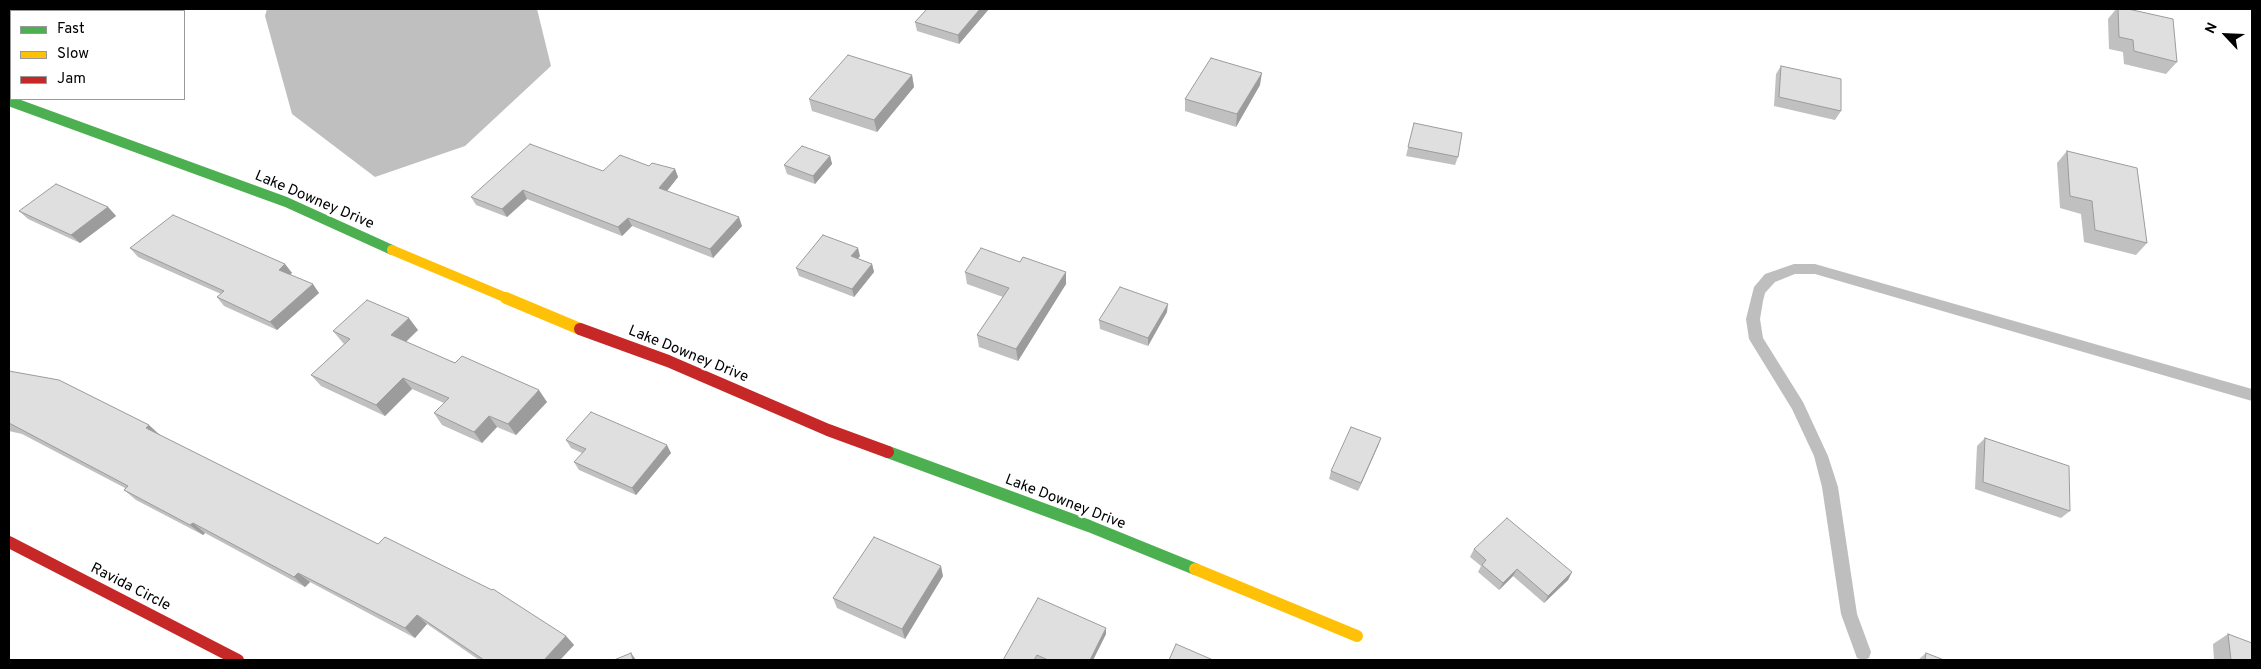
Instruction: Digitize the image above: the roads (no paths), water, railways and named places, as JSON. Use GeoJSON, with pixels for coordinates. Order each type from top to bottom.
{"type":"FeatureCollection","features":[{"type":"Feature","properties":{"kind":"street","name":"Lake Downey Drive"},"geometry":{"type":"LineString","coordinates":[[9,101],[286,202],[424,265],[554,320],[668,361],[828,430],[1089,526],[1358,636]]}},
{"type":"Feature","properties":{"kind":"street","name":"Ravida Circle"},"geometry":{"type":"LineString","coordinates":[[9,542],[238,660]]}},
{"type":"Feature","properties":{"kind":"lane"},"geometry":{"type":"LineString","coordinates":[[1863,652],[1849,614],[1830,487],[1821,456],[1798,406],[1756,339],[1753,319],[1756,301],[1759,291],[1770,278],[1794,269],[1815,269],[2252,395]]}}]}
